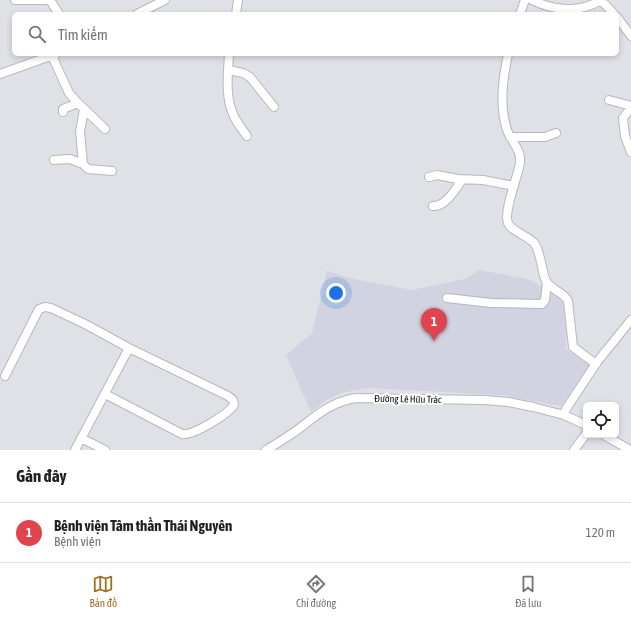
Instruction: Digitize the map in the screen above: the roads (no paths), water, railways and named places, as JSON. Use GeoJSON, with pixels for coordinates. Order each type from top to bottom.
{"type":"FeatureCollection","features":[{"type":"Feature","properties":{"kind":"street"},"geometry":{"type":"LineString","coordinates":[[15,0],[50,0],[58,12]]}},
{"type":"Feature","properties":{"kind":"street"},"geometry":{"type":"LineString","coordinates":[[141,12],[165,0]]}},
{"type":"Feature","properties":{"kind":"street"},"geometry":{"type":"LineString","coordinates":[[236,12],[238,0]]}},
{"type":"Feature","properties":{"kind":"street"},"geometry":{"type":"LineString","coordinates":[[521,12],[525,0]]}},
{"type":"Feature","properties":{"kind":"street"},"geometry":{"type":"LineString","coordinates":[[532,0],[541,5],[567,10],[593,5],[601,0],[612,12]]}},
{"type":"Feature","properties":{"kind":"street"},"geometry":{"type":"LineString","coordinates":[[619,20],[631,36]]}},
{"type":"Feature","properties":{"kind":"street"},"geometry":{"type":"LineString","coordinates":[[0,74],[52,56]]}},
{"type":"Feature","properties":{"kind":"street"},"geometry":{"type":"LineString","coordinates":[[55,56],[66,88],[81,106],[105,129]]}},
{"type":"Feature","properties":{"kind":"street"},"geometry":{"type":"LineString","coordinates":[[229,56],[227,86],[229,102],[233,115],[247,136]]}},
{"type":"Feature","properties":{"kind":"street"},"geometry":{"type":"LineString","coordinates":[[508,56],[503,114],[510,137],[520,158],[507,211],[507,221],[510,226],[535,244],[547,283],[565,296],[568,301],[573,347],[596,364]]}},
{"type":"Feature","properties":{"kind":"street"},"geometry":{"type":"LineString","coordinates":[[228,70],[243,73],[250,77],[274,107]]}},
{"type":"Feature","properties":{"kind":"street"},"geometry":{"type":"LineString","coordinates":[[609,100],[631,107],[623,118],[629,138],[631,152]]}},
{"type":"Feature","properties":{"kind":"street"},"geometry":{"type":"LineString","coordinates":[[63,112],[63,108],[81,106]]}},
{"type":"Feature","properties":{"kind":"street"},"geometry":{"type":"LineString","coordinates":[[81,106],[80,132],[83,164]]}},
{"type":"Feature","properties":{"kind":"street"},"geometry":{"type":"LineString","coordinates":[[510,137],[545,137],[556,134]]}},
{"type":"Feature","properties":{"kind":"street"},"geometry":{"type":"LineString","coordinates":[[54,160],[70,160],[83,164],[88,169],[112,171]]}},
{"type":"Feature","properties":{"kind":"street"},"geometry":{"type":"LineString","coordinates":[[429,178],[437,175],[462,180],[483,180],[514,186]]}},
{"type":"Feature","properties":{"kind":"street"},"geometry":{"type":"LineString","coordinates":[[433,206],[442,203],[462,180]]}},
{"type":"Feature","properties":{"kind":"street"},"geometry":{"type":"LineString","coordinates":[[447,298],[491,303],[542,304],[545,300],[547,283]]}},
{"type":"Feature","properties":{"kind":"street"},"geometry":{"type":"LineString","coordinates":[[5,376],[39,309],[46,307],[86,324],[129,348],[228,396],[233,400],[234,405],[222,416],[185,435],[104,394]]}},
{"type":"Feature","properties":{"kind":"street"},"geometry":{"type":"LineString","coordinates":[[564,415],[568,404],[596,364],[631,320]]}},
{"type":"Feature","properties":{"kind":"street"},"geometry":{"type":"LineString","coordinates":[[75,450],[129,348]]}},
{"type":"Feature","properties":{"kind":"street","name":"Đường Lê Hữu Trác"},"geometry":{"type":"LineString","coordinates":[[272,449],[332,405],[344,400],[356,398],[485,400],[508,402],[564,415],[583,424]]}},
{"type":"Feature","properties":{"kind":"street"},"geometry":{"type":"LineString","coordinates":[[81,438],[105,450]]}},
{"type":"Feature","properties":{"kind":"street"},"geometry":{"type":"LineString","coordinates":[[574,450],[583,438]]}},
{"type":"Feature","properties":{"kind":"street"},"geometry":{"type":"LineString","coordinates":[[609,438],[630,450]]}},
{"type":"Feature","properties":{"kind":"place","name":"Bệnh viện Tâm thần Thái Nguyên"},"geometry":{"type":"Point","coordinates":[434,341]}}]}
